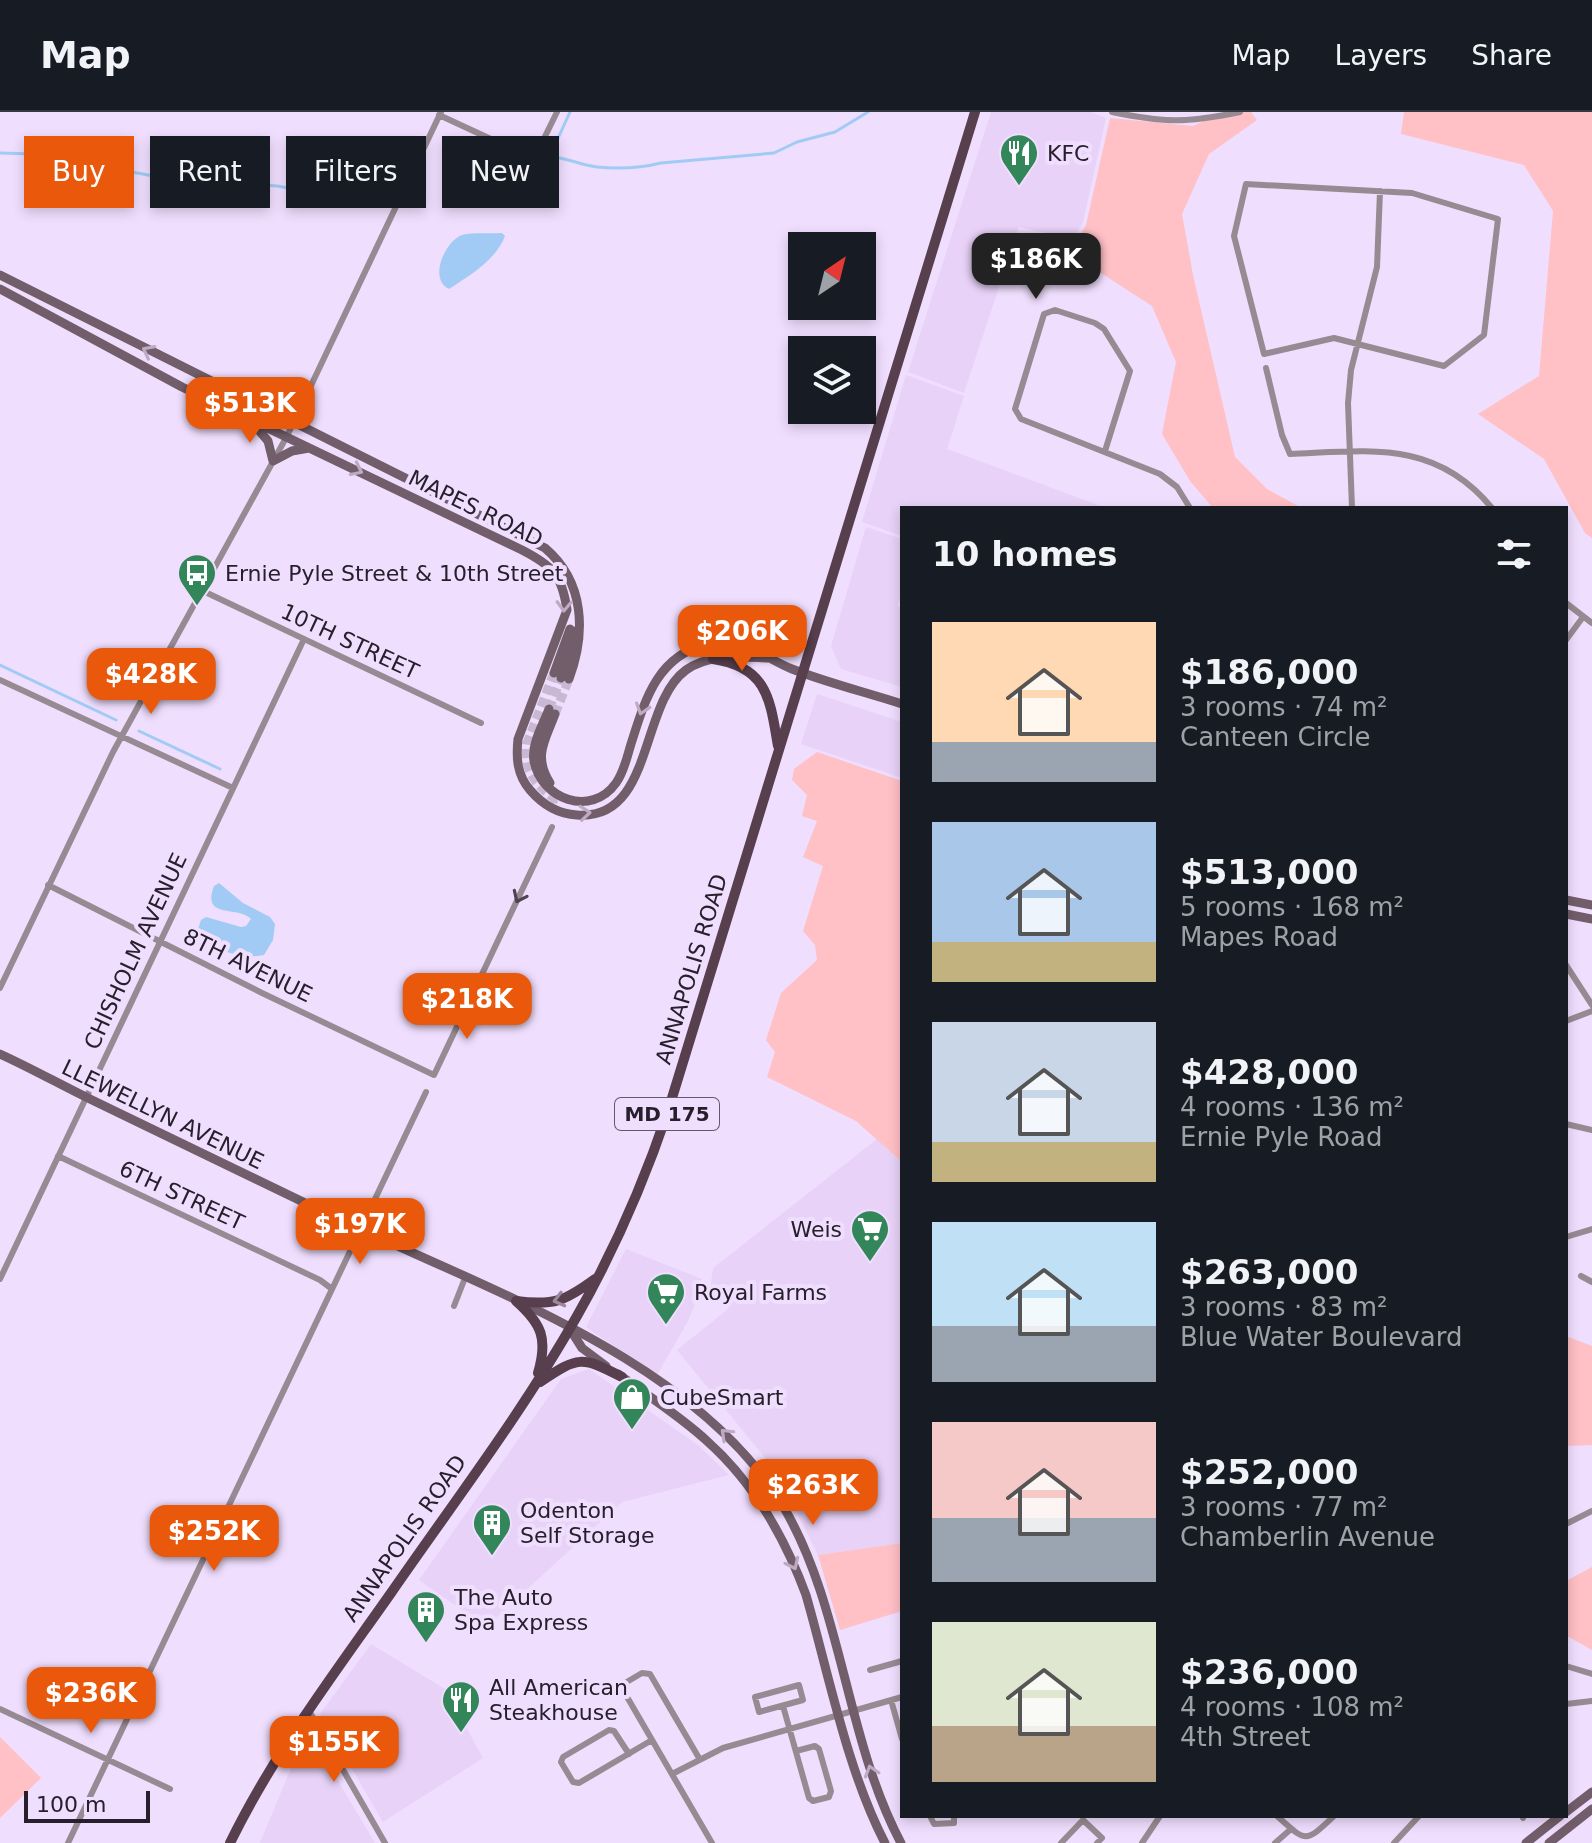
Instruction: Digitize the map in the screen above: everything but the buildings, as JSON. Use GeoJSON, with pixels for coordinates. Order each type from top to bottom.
{"type":"FeatureCollection","features":[{"type":"Feature","properties":{"kind":"main road","name":"ANNAPOLIS ROAD"},"geometry":{"type":"LineString","coordinates":[[230,1843],[262,1782],[308,1709],[535,1385],[570,1329],[641,1186],[668,1111],[975,112]]}},
{"type":"Feature","properties":{"kind":"main road"},"geometry":{"type":"LineString","coordinates":[[713,659],[734,662],[764,685],[779,751]]}},
{"type":"Feature","properties":{"kind":"main road"},"geometry":{"type":"LineString","coordinates":[[516,1301],[536,1303],[564,1300],[597,1278]]}},
{"type":"Feature","properties":{"kind":"main road"},"geometry":{"type":"LineString","coordinates":[[516,1301],[530,1313],[542,1336],[543,1349],[535,1385]]}},
{"type":"Feature","properties":{"kind":"main road"},"geometry":{"type":"LineString","coordinates":[[535,1385],[564,1366],[581,1360],[622,1377]]}},
{"type":"Feature","properties":{"kind":"street"},"geometry":{"type":"LineString","coordinates":[[0,988],[122,735],[287,436],[440,114],[534,159],[557,112]]}},
{"type":"Feature","properties":{"kind":"street"},"geometry":{"type":"LineString","coordinates":[[1112,112],[1177,122],[1193,122],[1240,112]]}},
{"type":"Feature","properties":{"kind":"street"},"geometry":{"type":"LineString","coordinates":[[1246,184],[1412,193],[1498,219],[1484,335],[1444,366],[1357,342],[1323,339],[1264,354],[1234,236],[1246,184]]}},
{"type":"Feature","properties":{"kind":"street"},"geometry":{"type":"LineString","coordinates":[[1352,506],[1348,403],[1351,370],[1377,267],[1380,191]]}},
{"type":"Feature","properties":{"kind":"street","name":"MAPES ROAD"},"geometry":{"type":"LineString","coordinates":[[0,275],[545,548],[559,560],[571,578],[578,616],[579,642],[561,677],[578,616]]}},
{"type":"Feature","properties":{"kind":"street","name":"MAPES ROAD"},"geometry":{"type":"LineString","coordinates":[[0,289],[182,387],[531,554],[554,570],[564,590],[567,610],[518,739],[516,753],[525,784],[548,807],[562,813],[586,815],[613,805],[621,798],[635,778],[669,688],[687,669],[713,659],[769,658]]}},
{"type":"Feature","properties":{"kind":"street"},"geometry":{"type":"LineString","coordinates":[[1105,451],[1130,371],[1104,329],[1095,323],[1049,310],[1044,314],[1015,409],[1017,415],[1160,474],[1177,487],[1189,506]]}},
{"type":"Feature","properties":{"kind":"street"},"geometry":{"type":"LineString","coordinates":[[1266,368],[1282,435],[1290,454],[1401,452],[1431,461],[1466,482],[1490,506]]}},
{"type":"Feature","properties":{"kind":"street"},"geometry":{"type":"LineString","coordinates":[[249,418],[268,441],[273,461]]}},
{"type":"Feature","properties":{"kind":"street"},"geometry":{"type":"LineString","coordinates":[[273,461],[292,451],[312,448]]}},
{"type":"Feature","properties":{"kind":"street","name":"10TH STREET"},"geometry":{"type":"LineString","coordinates":[[203,591],[481,723]]}},
{"type":"Feature","properties":{"kind":"street"},"geometry":{"type":"LineString","coordinates":[[1568,605],[1592,623]]}},
{"type":"Feature","properties":{"kind":"street"},"geometry":{"type":"LineString","coordinates":[[1568,637],[1583,617]]}},
{"type":"Feature","properties":{"kind":"street","name":"CHISHOLM AVENUE"},"geometry":{"type":"LineString","coordinates":[[0,1279],[304,639]]}},
{"type":"Feature","properties":{"kind":"street","name":"MAPES ROAD"},"geometry":{"type":"LineString","coordinates":[[552,712],[540,755],[541,766],[549,782],[559,790],[561,798],[580,802],[610,790],[624,769],[645,698],[663,669],[680,655],[710,643],[740,644],[803,673],[900,703]]}},
{"type":"Feature","properties":{"kind":"street"},"geometry":{"type":"LineString","coordinates":[[0,680],[233,788]]}},
{"type":"Feature","properties":{"kind":"street","name":"8TH AVENUE"},"geometry":{"type":"LineString","coordinates":[[48,885],[434,1075],[552,827]]}},
{"type":"Feature","properties":{"kind":"street"},"geometry":{"type":"LineString","coordinates":[[1568,900],[1592,905]]}},
{"type":"Feature","properties":{"kind":"street"},"geometry":{"type":"LineString","coordinates":[[1568,914],[1592,919]]}},
{"type":"Feature","properties":{"kind":"street"},"geometry":{"type":"LineString","coordinates":[[1568,968],[1592,1005]]}},
{"type":"Feature","properties":{"kind":"street"},"geometry":{"type":"LineString","coordinates":[[1568,1020],[1592,1011]]}},
{"type":"Feature","properties":{"kind":"street","name":"LLEWELLYN AVENUE"},"geometry":{"type":"LineString","coordinates":[[0,1054],[361,1230],[590,1337],[681,1396],[729,1437],[763,1475],[806,1551],[877,1791],[901,1843]]}},
{"type":"Feature","properties":{"kind":"street"},"geometry":{"type":"LineString","coordinates":[[68,1843],[426,1092]]}},
{"type":"Feature","properties":{"kind":"street"},"geometry":{"type":"LineString","coordinates":[[1568,1124],[1592,1130]]}},
{"type":"Feature","properties":{"kind":"street","name":"6TH STREET"},"geometry":{"type":"LineString","coordinates":[[58,1156],[320,1280],[332,1289]]}},
{"type":"Feature","properties":{"kind":"street"},"geometry":{"type":"LineString","coordinates":[[1568,1236],[1592,1229]]}},
{"type":"Feature","properties":{"kind":"street"},"geometry":{"type":"LineString","coordinates":[[1581,1276],[1592,1282]]}},
{"type":"Feature","properties":{"kind":"street"},"geometry":{"type":"LineString","coordinates":[[454,1306],[465,1278]]}},
{"type":"Feature","properties":{"kind":"street"},"geometry":{"type":"LineString","coordinates":[[570,1329],[582,1348],[708,1441],[757,1497],[796,1568],[864,1796],[885,1843]]}},
{"type":"Feature","properties":{"kind":"street"},"geometry":{"type":"LineString","coordinates":[[1568,1523],[1592,1511]]}},
{"type":"Feature","properties":{"kind":"street"},"geometry":{"type":"LineString","coordinates":[[870,1670],[900,1662]]}},
{"type":"Feature","properties":{"kind":"street"},"geometry":{"type":"LineString","coordinates":[[1568,1667],[1592,1674]]}},
{"type":"Feature","properties":{"kind":"street"},"geometry":{"type":"LineString","coordinates":[[699,1758],[650,1674],[642,1673],[625,1683],[623,1690],[711,1841],[703,1843]]}},
{"type":"Feature","properties":{"kind":"street"},"geometry":{"type":"LineString","coordinates":[[799,1685],[803,1700],[783,1706],[759,1712],[755,1697],[799,1685]]}},
{"type":"Feature","properties":{"kind":"street"},"geometry":{"type":"LineString","coordinates":[[672,1774],[723,1748],[900,1698]]}},
{"type":"Feature","properties":{"kind":"street"},"geometry":{"type":"LineString","coordinates":[[891,1700],[900,1732]]}},
{"type":"Feature","properties":{"kind":"street"},"geometry":{"type":"LineString","coordinates":[[1568,1704],[1592,1701]]}},
{"type":"Feature","properties":{"kind":"street"},"geometry":{"type":"LineString","coordinates":[[783,1706],[809,1798],[813,1801],[829,1797],[831,1791],[819,1749],[815,1746],[796,1751]]}},
{"type":"Feature","properties":{"kind":"street"},"geometry":{"type":"LineString","coordinates":[[0,1709],[170,1789]]}},
{"type":"Feature","properties":{"kind":"street"},"geometry":{"type":"LineString","coordinates":[[308,1709],[385,1843]]}},
{"type":"Feature","properties":{"kind":"street"},"geometry":{"type":"LineString","coordinates":[[629,1754],[614,1731],[609,1730],[563,1757],[561,1762],[573,1782],[579,1783],[629,1754],[652,1740]]}},
{"type":"Feature","properties":{"kind":"street"},"geometry":{"type":"LineString","coordinates":[[1568,1810],[1592,1792]]}},
{"type":"Feature","properties":{"kind":"street"},"geometry":{"type":"LineString","coordinates":[[1549,1843],[1592,1809]]}},
{"type":"Feature","properties":{"kind":"street"},"geometry":{"type":"LineString","coordinates":[[931,1818],[934,1824],[954,1823],[954,1818]]}},
{"type":"Feature","properties":{"kind":"street"},"geometry":{"type":"LineString","coordinates":[[1142,1843],[1159,1818]]}},
{"type":"Feature","properties":{"kind":"street"},"geometry":{"type":"LineString","coordinates":[[1279,1818],[1307,1840],[1314,1838],[1332,1818]]}},
{"type":"Feature","properties":{"kind":"street"},"geometry":{"type":"LineString","coordinates":[[1394,1843],[1417,1818]]}},
{"type":"Feature","properties":{"kind":"street"},"geometry":{"type":"LineString","coordinates":[[1526,1843],[1557,1818]]}},
{"type":"Feature","properties":{"kind":"street"},"geometry":{"type":"LineString","coordinates":[[1061,1843],[1083,1820],[1102,1838],[1097,1843]]}},
{"type":"Feature","properties":{"kind":"street"},"geometry":{"type":"LineString","coordinates":[[1275,1843],[1291,1829]]}},
{"type":"Feature","properties":{"kind":"shaded area"},"geometry":{"type":"Polygon","coordinates":[[[991,112],[1091,112],[1106,118],[1083,222],[1073,239],[1019,227],[964,393],[908,372],[991,112]]]}},
{"type":"Feature","properties":{"kind":"shaded area"},"geometry":{"type":"Polygon","coordinates":[[[1224,112],[1251,112],[1257,120],[1209,154],[1182,214],[1235,457],[1267,489],[1298,506],[1211,506],[1190,481],[1162,434],[1176,362],[1152,306],[1101,273],[1011,256],[1017,234],[1074,246],[1086,225],[1110,118],[1193,126],[1224,112]]]}},
{"type":"Feature","properties":{"kind":"shaded area"},"geometry":{"type":"Polygon","coordinates":[[[1404,112],[1592,112],[1592,538],[1585,533],[1544,459],[1478,414],[1539,376],[1553,211],[1524,165],[1401,134],[1404,112]]]}},
{"type":"Feature","properties":{"kind":"shaded area"},"geometry":{"type":"Polygon","coordinates":[[[906,375],[964,396],[947,449],[1101,506],[900,506],[900,535],[862,522],[906,375]]]}},
{"type":"Feature","properties":{"kind":"shaded area"},"geometry":{"type":"Polygon","coordinates":[[[866,527],[900,538],[900,597],[897,606],[900,607],[900,686],[841,669],[831,646],[866,527]]]}},
{"type":"Feature","properties":{"kind":"shaded area"},"geometry":{"type":"Polygon","coordinates":[[[817,694],[900,721],[900,777],[801,744],[817,694]]]}},
{"type":"Feature","properties":{"kind":"shaded area"},"geometry":{"type":"Polygon","coordinates":[[[817,752],[900,780],[900,1160],[856,1121],[767,1077],[775,1052],[766,1040],[781,993],[817,960],[815,945],[803,931],[823,866],[803,857],[817,821],[802,816],[807,795],[792,780],[794,769],[817,752]]]}},
{"type":"Feature","properties":{"kind":"shaded area"},"geometry":{"type":"Polygon","coordinates":[[[877,1139],[900,1160],[900,1543],[818,1555],[775,1470],[677,1350],[728,1309],[710,1290],[713,1268],[877,1139]]]}},
{"type":"Feature","properties":{"kind":"shaded area"},"geometry":{"type":"Polygon","coordinates":[[[626,1249],[702,1279],[701,1290],[688,1321],[657,1375],[586,1327],[626,1249]]]}},
{"type":"Feature","properties":{"kind":"shaded area"},"geometry":{"type":"Polygon","coordinates":[[[1568,1337],[1592,1346],[1592,1445],[1568,1446],[1568,1337]]]}},
{"type":"Feature","properties":{"kind":"shaded area"},"geometry":{"type":"Polygon","coordinates":[[[589,1369],[698,1445],[729,1475],[622,1502],[486,1627],[419,1580],[561,1379],[589,1369]]]}},
{"type":"Feature","properties":{"kind":"shaded area"},"geometry":{"type":"Polygon","coordinates":[[[900,1543],[900,1612],[840,1630],[818,1555],[900,1543]]]}},
{"type":"Feature","properties":{"kind":"shaded area"},"geometry":{"type":"Polygon","coordinates":[[[1592,1567],[1592,1650],[1568,1637],[1568,1580],[1592,1567]]]}},
{"type":"Feature","properties":{"kind":"shaded area"},"geometry":{"type":"Polygon","coordinates":[[[371,1644],[445,1689],[483,1758],[383,1822],[320,1714],[371,1644]]]}},
{"type":"Feature","properties":{"kind":"shaded area"},"geometry":{"type":"Polygon","coordinates":[[[0,1737],[41,1778],[0,1818],[0,1737]]]}},
{"type":"Feature","properties":{"kind":"shaded area"},"geometry":{"type":"Polygon","coordinates":[[[316,1744],[375,1843],[260,1843],[294,1761],[316,1744]]]}},
{"type":"Feature","properties":{"kind":"water"},"geometry":{"type":"Polygon","coordinates":[[[502,233],[505,236],[501,245],[481,267],[449,289],[443,284],[439,269],[441,260],[456,239],[467,234],[502,233]]]}},
{"type":"Feature","properties":{"kind":"water"},"geometry":{"type":"Polygon","coordinates":[[[219,883],[243,903],[270,917],[275,924],[273,940],[264,955],[246,956],[226,952],[209,943],[198,929],[201,920],[206,917],[241,927],[251,919],[212,904],[214,886],[219,883]]]}},
{"type":"Feature","properties":{"kind":"waterway"},"geometry":{"type":"LineString","coordinates":[[559,136],[570,112]]}},
{"type":"Feature","properties":{"kind":"waterway"},"geometry":{"type":"LineString","coordinates":[[559,158],[591,166],[621,168],[774,153],[797,142],[835,132],[868,112]]}},
{"type":"Feature","properties":{"kind":"waterway"},"geometry":{"type":"LineString","coordinates":[[0,153],[34,154],[159,177],[286,188]]}},
{"type":"Feature","properties":{"kind":"waterway"},"geometry":{"type":"LineString","coordinates":[[0,665],[116,720]]}},
{"type":"Feature","properties":{"kind":"waterway"},"geometry":{"type":"LineString","coordinates":[[139,731],[220,769]]}},
{"type":"Feature","properties":{"kind":"tunnel"},"geometry":{"type":"LineString","coordinates":[[554,673],[526,752],[536,782],[555,799],[561,798]]}},
{"type":"Feature","properties":{"kind":"tunnel"},"geometry":{"type":"LineString","coordinates":[[549,709],[561,678]]}},
{"type":"Feature","properties":{"kind":"tunnel"},"geometry":{"type":"LineString","coordinates":[[555,714],[569,679]]}},
{"type":"Feature","properties":{"kind":"place","name":"KFC"},"geometry":{"type":"Point","coordinates":[1019,187]}},
{"type":"Feature","properties":{"kind":"place","name":"Ernie Pyle Street & 10th Street"},"geometry":{"type":"Point","coordinates":[197,607]}},
{"type":"Feature","properties":{"kind":"place","name":"Weis"},"geometry":{"type":"Point","coordinates":[870,1263]}},
{"type":"Feature","properties":{"kind":"place","name":"Royal Farms"},"geometry":{"type":"Point","coordinates":[666,1326]}},
{"type":"Feature","properties":{"kind":"place","name":"CubeSmart"},"geometry":{"type":"Point","coordinates":[632,1431]}},
{"type":"Feature","properties":{"kind":"place","name":"Odenton Self Storage"},"geometry":{"type":"Point","coordinates":[492,1557]}},
{"type":"Feature","properties":{"kind":"place","name":"The Auto Spa Express"},"geometry":{"type":"Point","coordinates":[426,1644]}},
{"type":"Feature","properties":{"kind":"place","name":"All American Steakhouse"},"geometry":{"type":"Point","coordinates":[461,1734]}}]}
